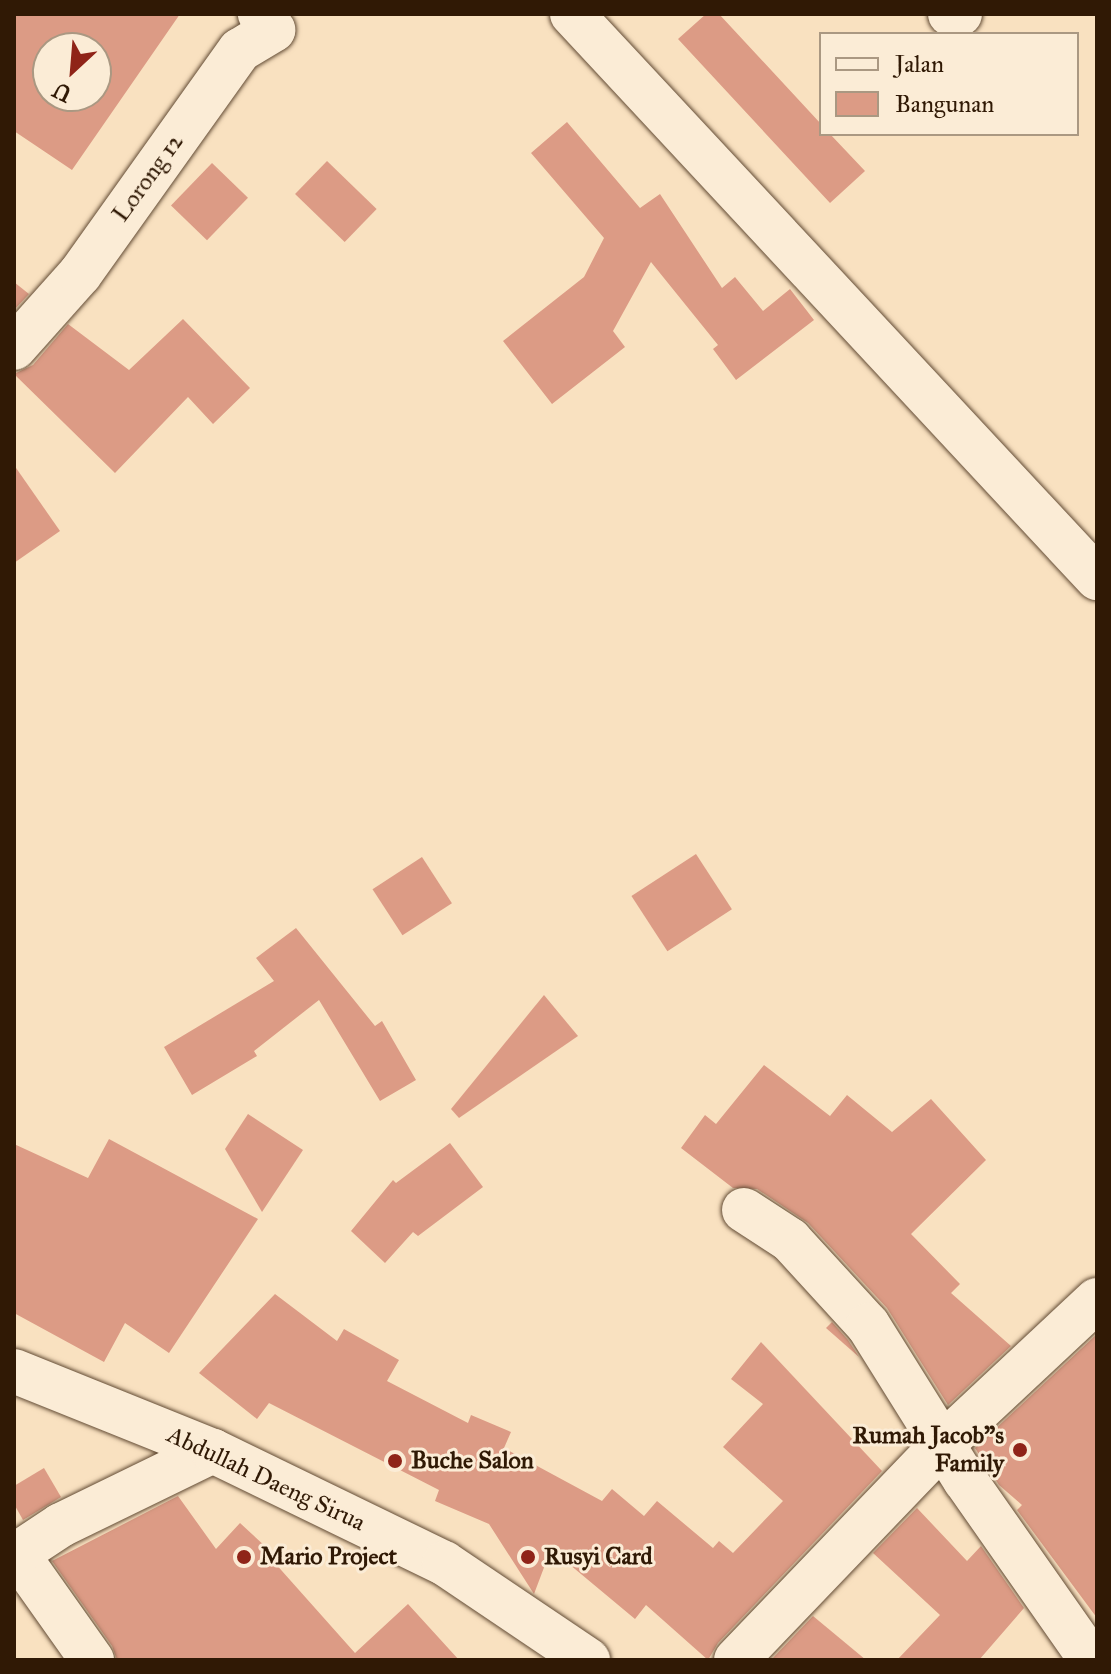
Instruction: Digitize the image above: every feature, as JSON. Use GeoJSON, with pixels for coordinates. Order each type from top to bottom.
{"type":"FeatureCollection","features":[{"type":"Feature","properties":{"kind":"street"},"geometry":{"type":"LineString","coordinates":[[572,14],[1097,578]]}},
{"type":"Feature","properties":{"kind":"street"},"geometry":{"type":"LineString","coordinates":[[950,14],[960,14]]}},
{"type":"Feature","properties":{"kind":"street","name":"Lorong 12"},"geometry":{"type":"LineString","coordinates":[[14,348],[80,274],[240,50],[277,19]]}},
{"type":"Feature","properties":{"kind":"street"},"geometry":{"type":"LineString","coordinates":[[744,1210],[790,1240],[868,1325],[945,1442],[965,1480],[1091,1660]]}},
{"type":"Feature","properties":{"kind":"street"},"geometry":{"type":"LineString","coordinates":[[736,1660],[945,1442],[1097,1300]]}},
{"type":"Feature","properties":{"kind":"street","name":"Abdullah Daeng Sirua"},"geometry":{"type":"LineString","coordinates":[[14,1371],[213,1451],[444,1563],[588,1660]]}},
{"type":"Feature","properties":{"kind":"street"},"geometry":{"type":"LineString","coordinates":[[92,1660],[15,1555],[61,1525],[213,1451]]}},
{"type":"Feature","properties":{"kind":"building"},"geometry":{"type":"Polygon","coordinates":[[[14,14],[180,14],[72,170],[14,131],[14,14]]]}},
{"type":"Feature","properties":{"kind":"building"},"geometry":{"type":"Polygon","coordinates":[[[706,14],[719,14],[819,122],[819,136],[832,136],[865,171],[830,203],[678,39],[706,14]]]}},
{"type":"Feature","properties":{"kind":"building"},"geometry":{"type":"Polygon","coordinates":[[[567,122],[640,208],[660,194],[722,288],[735,277],[763,311],[790,289],[814,320],[736,380],[713,349],[718,345],[651,262],[613,331],[625,347],[552,404],[503,341],[584,277],[604,238],[531,153],[567,122]]]}},
{"type":"Feature","properties":{"kind":"building"},"geometry":{"type":"Polygon","coordinates":[[[327,161],[377,209],[345,242],[295,194],[327,161]]]}},
{"type":"Feature","properties":{"kind":"building"},"geometry":{"type":"Polygon","coordinates":[[[212,163],[248,198],[207,240],[171,205],[212,163]]]}},
{"type":"Feature","properties":{"kind":"building"},"geometry":{"type":"Polygon","coordinates":[[[14,282],[29,294],[14,310],[14,282]]]}},
{"type":"Feature","properties":{"kind":"building"},"geometry":{"type":"Polygon","coordinates":[[[183,319],[250,388],[213,424],[188,397],[115,473],[14,374],[33,365],[68,324],[129,370],[183,319]]]}},
{"type":"Feature","properties":{"kind":"building"},"geometry":{"type":"Polygon","coordinates":[[[14,465],[60,531],[14,563],[14,465]]]}},
{"type":"Feature","properties":{"kind":"building"},"geometry":{"type":"Polygon","coordinates":[[[696,854],[732,909],[667,951],[631,896],[696,854]]]}},
{"type":"Feature","properties":{"kind":"building"},"geometry":{"type":"Polygon","coordinates":[[[422,857],[452,903],[402,935],[373,889],[422,857]]]}},
{"type":"Feature","properties":{"kind":"building"},"geometry":{"type":"Polygon","coordinates":[[[296,928],[375,1026],[382,1021],[416,1080],[380,1101],[319,1000],[254,1051],[257,1056],[192,1095],[164,1047],[274,981],[256,958],[296,928]]]}},
{"type":"Feature","properties":{"kind":"building"},"geometry":{"type":"Polygon","coordinates":[[[544,995],[578,1036],[459,1118],[451,1109],[544,995]]]}},
{"type":"Feature","properties":{"kind":"building"},"geometry":{"type":"Polygon","coordinates":[[[764,1065],[830,1116],[847,1095],[892,1132],[931,1099],[986,1160],[911,1234],[960,1284],[951,1293],[1011,1346],[948,1405],[887,1308],[808,1223],[757,1189],[733,1188],[681,1148],[705,1115],[716,1124],[764,1065]]]}},
{"type":"Feature","properties":{"kind":"building"},"geometry":{"type":"Polygon","coordinates":[[[248,1114],[303,1150],[262,1212],[225,1149],[248,1114]]]}},
{"type":"Feature","properties":{"kind":"building"},"geometry":{"type":"Polygon","coordinates":[[[109,1139],[258,1219],[169,1353],[125,1323],[104,1362],[14,1313],[14,1144],[88,1178],[109,1139]]]}},
{"type":"Feature","properties":{"kind":"building"},"geometry":{"type":"Polygon","coordinates":[[[450,1143],[483,1187],[418,1236],[413,1232],[385,1263],[351,1231],[393,1180],[396,1183],[450,1143]]]}},
{"type":"Feature","properties":{"kind":"building"},"geometry":{"type":"Polygon","coordinates":[[[275,1294],[337,1341],[344,1329],[399,1360],[387,1381],[468,1423],[471,1415],[511,1432],[504,1448],[602,1501],[612,1489],[644,1516],[657,1501],[713,1548],[719,1541],[733,1553],[783,1501],[723,1447],[763,1404],[731,1379],[761,1342],[882,1471],[718,1643],[708,1660],[646,1605],[635,1619],[551,1549],[534,1594],[489,1524],[435,1501],[439,1490],[269,1403],[257,1419],[199,1373],[275,1294]]]}},
{"type":"Feature","properties":{"kind":"building"},"geometry":{"type":"Polygon","coordinates":[[[832,1322],[848,1340],[859,1357],[826,1328],[832,1322]]]}},
{"type":"Feature","properties":{"kind":"building"},"geometry":{"type":"Polygon","coordinates":[[[1097,1334],[1097,1618],[1017,1510],[1022,1505],[999,1485],[975,1448],[1097,1334]]]}},
{"type":"Feature","properties":{"kind":"building"},"geometry":{"type":"Polygon","coordinates":[[[44,1468],[61,1497],[23,1520],[14,1504],[14,1486],[44,1468]]]}},
{"type":"Feature","properties":{"kind":"building"},"geometry":{"type":"Polygon","coordinates":[[[178,1496],[216,1549],[240,1523],[278,1558],[274,1562],[355,1653],[408,1604],[459,1660],[117,1660],[112,1646],[52,1561],[178,1496]]]}},
{"type":"Feature","properties":{"kind":"building"},"geometry":{"type":"Polygon","coordinates":[[[917,1508],[967,1561],[981,1546],[1024,1608],[979,1660],[897,1660],[940,1615],[873,1553],[917,1508]]]}},
{"type":"Feature","properties":{"kind":"building"},"geometry":{"type":"Polygon","coordinates":[[[813,1616],[866,1660],[771,1660],[813,1616]]]}},
{"type":"Feature","properties":{"kind":"place","name":"Rumah Jacob\"s Family"},"geometry":{"type":"Point","coordinates":[1020,1450]}},
{"type":"Feature","properties":{"kind":"place","name":"Buche Salon"},"geometry":{"type":"Point","coordinates":[395,1461]}},
{"type":"Feature","properties":{"kind":"place","name":"Mario Project"},"geometry":{"type":"Point","coordinates":[244,1557]}},
{"type":"Feature","properties":{"kind":"place","name":"Rusyi Card"},"geometry":{"type":"Point","coordinates":[528,1557]}}]}
